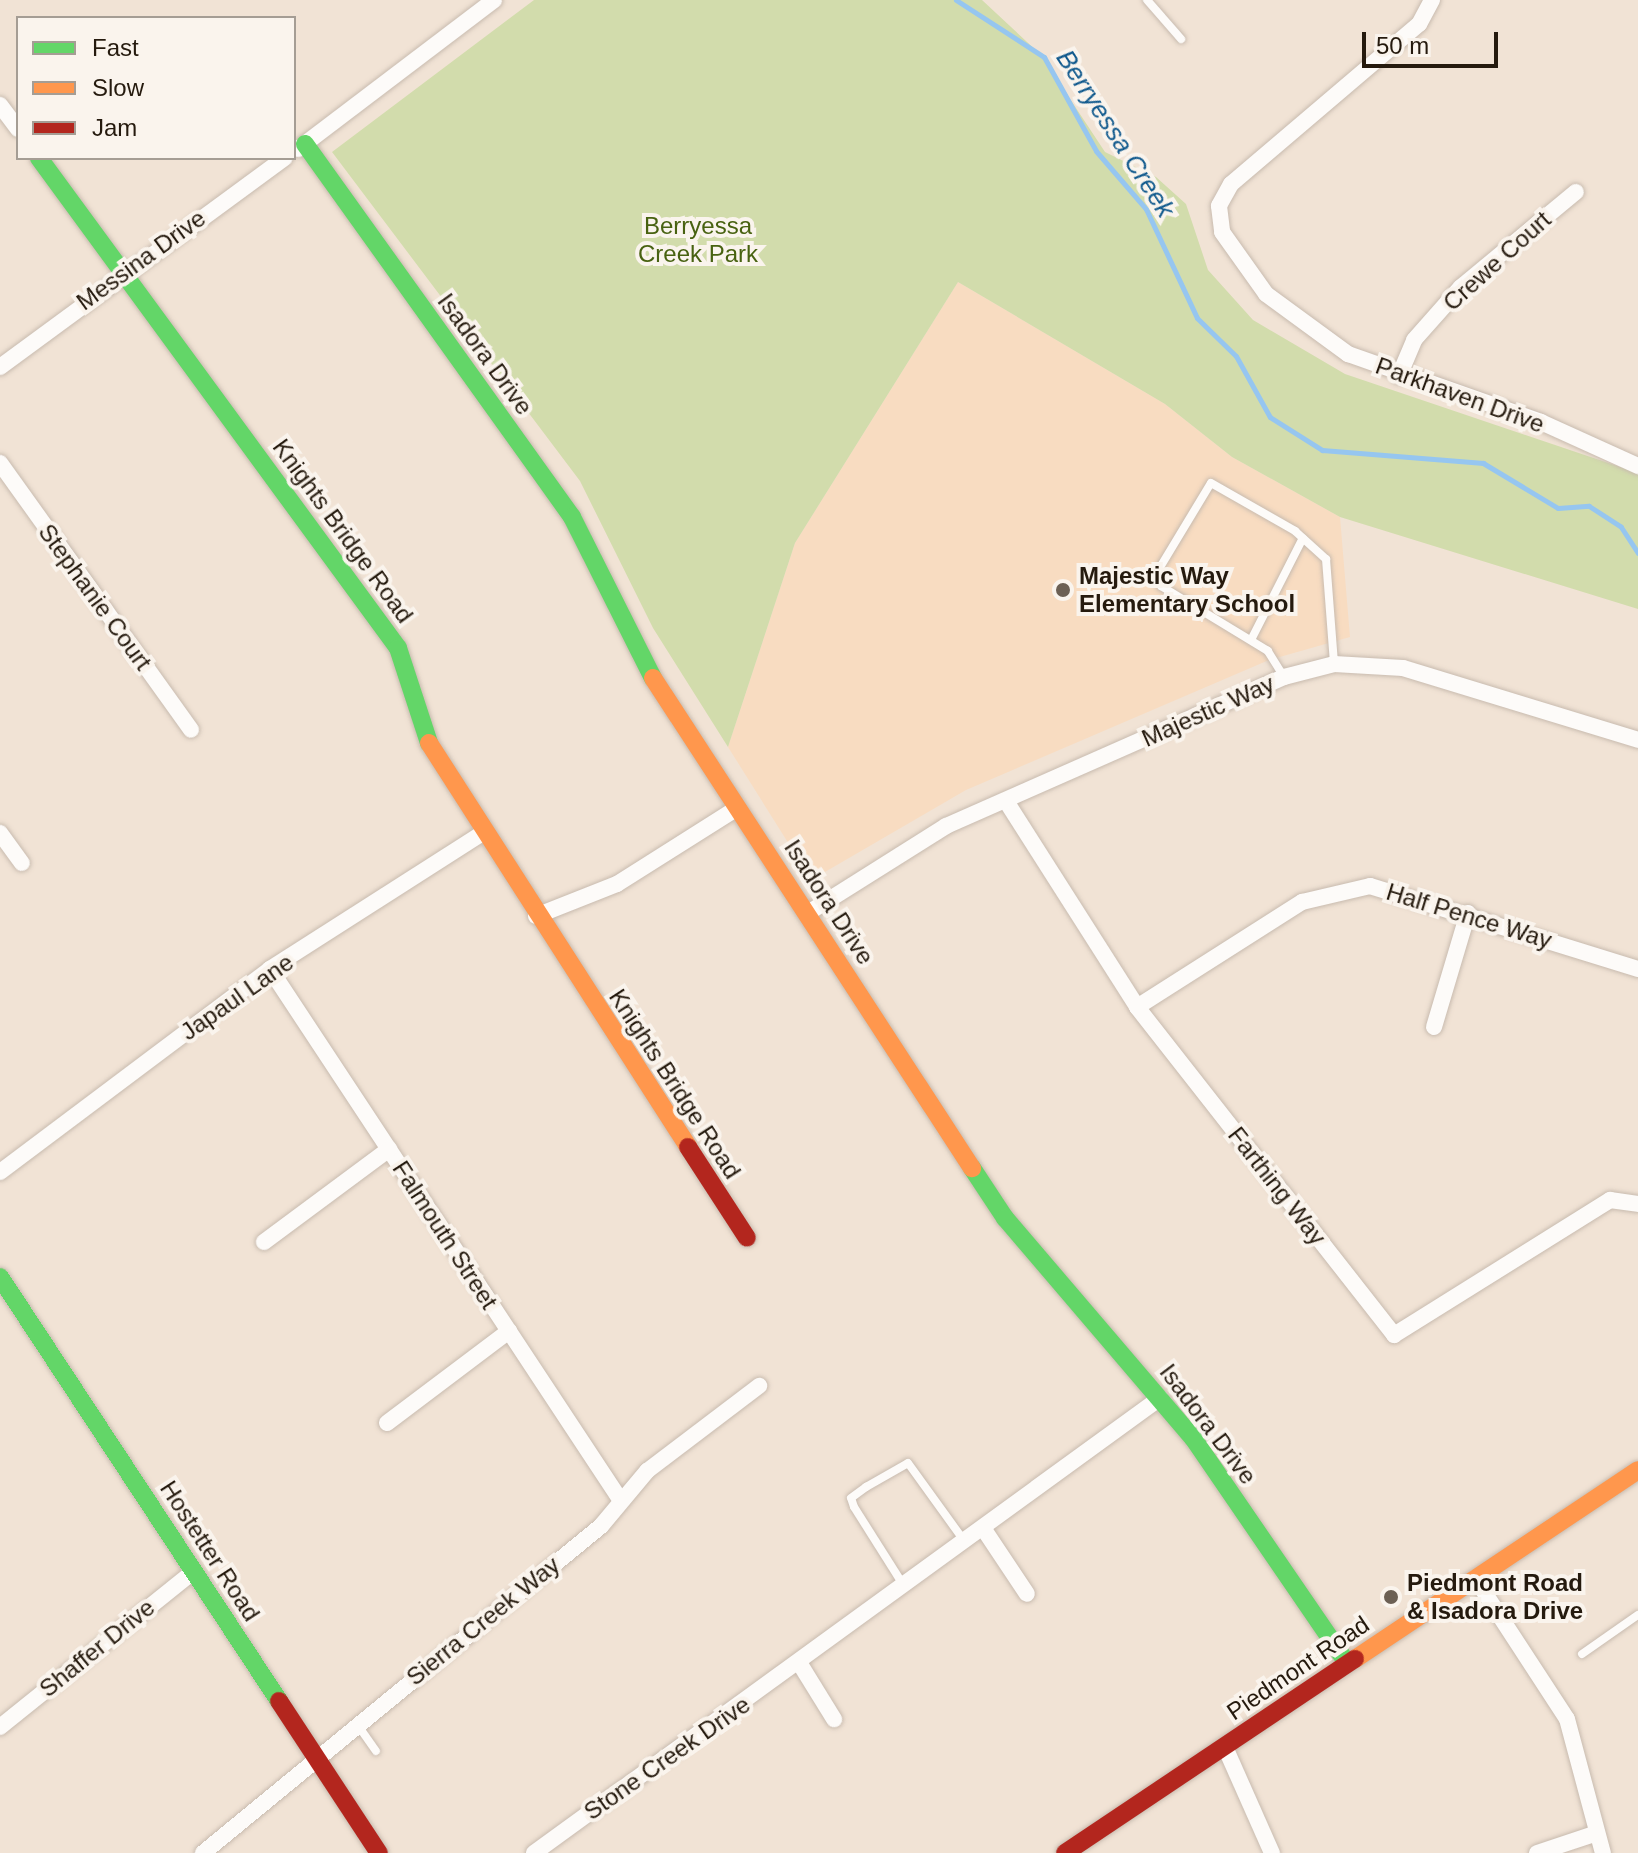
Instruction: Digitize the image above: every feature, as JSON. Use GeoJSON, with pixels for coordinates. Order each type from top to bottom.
{"type":"FeatureCollection","features":[{"type":"Feature","properties":{"kind":"street"},"geometry":{"type":"LineString","coordinates":[[299,148],[494,0]]}},
{"type":"Feature","properties":{"kind":"street","name":"Parkhaven Drive"},"geometry":{"type":"LineString","coordinates":[[1432,0],[1419,24],[1231,184],[1219,206],[1222,232],[1240,262],[1296,322],[1399,376],[1541,422],[1638,466]]}},
{"type":"Feature","properties":{"kind":"street"},"geometry":{"type":"LineString","coordinates":[[0,105],[16,126]]}},
{"type":"Feature","properties":{"kind":"street","name":"Isadora Drive"},"geometry":{"type":"LineString","coordinates":[[299,148],[572,517],[640,658],[1005,1218],[1160,1398],[1347,1663]]}},
{"type":"Feature","properties":{"kind":"street","name":"Knights Bridge Road"},"geometry":{"type":"LineString","coordinates":[[40,160],[398,648],[432,753],[747,1238]]}},
{"type":"Feature","properties":{"kind":"street","name":"Messina Drive"},"geometry":{"type":"LineString","coordinates":[[0,367],[122,271],[282,160]]}},
{"type":"Feature","properties":{"kind":"street","name":"Crewe Court"},"geometry":{"type":"LineString","coordinates":[[1399,376],[1414,340],[1461,287],[1576,192]]}},
{"type":"Feature","properties":{"kind":"street","name":"Stephanie Court"},"geometry":{"type":"LineString","coordinates":[[0,463],[191,730]]}},
{"type":"Feature","properties":{"kind":"street","name":"Majestic Way"},"geometry":{"type":"LineString","coordinates":[[808,913],[946,826],[1284,677],[1334,664],[1403,668],[1638,740]]}},
{"type":"Feature","properties":{"kind":"street","name":"Farthing Way"},"geometry":{"type":"LineString","coordinates":[[1006,801],[1137,1007],[1394,1335],[1610,1200],[1638,1204]]}},
{"type":"Feature","properties":{"kind":"street"},"geometry":{"type":"LineString","coordinates":[[536,916],[617,884],[737,808]]}},
{"type":"Feature","properties":{"kind":"street"},"geometry":{"type":"LineString","coordinates":[[0,833],[22,863]]}},
{"type":"Feature","properties":{"kind":"street","name":"Japaul Lane"},"geometry":{"type":"LineString","coordinates":[[0,1172],[270,969],[483,833]]}},
{"type":"Feature","properties":{"kind":"street","name":"Half Pence Way"},"geometry":{"type":"LineString","coordinates":[[1137,1007],[1302,902],[1370,886],[1468,913],[1638,969]]}},
{"type":"Feature","properties":{"kind":"street"},"geometry":{"type":"LineString","coordinates":[[1434,1027],[1468,913]]}},
{"type":"Feature","properties":{"kind":"street","name":"Falmouth Street"},"geometry":{"type":"LineString","coordinates":[[270,969],[621,1501]]}},
{"type":"Feature","properties":{"kind":"street"},"geometry":{"type":"LineString","coordinates":[[264,1242],[389,1149]]}},
{"type":"Feature","properties":{"kind":"street","name":"Hostetter Road"},"geometry":{"type":"LineString","coordinates":[[0,1277],[379,1853]]}},
{"type":"Feature","properties":{"kind":"street"},"geometry":{"type":"LineString","coordinates":[[387,1423],[509,1331]]}},
{"type":"Feature","properties":{"kind":"street","name":"Sierra Creek Way"},"geometry":{"type":"LineString","coordinates":[[203,1853],[316,1756],[601,1526],[647,1471],[759,1386]]}},
{"type":"Feature","properties":{"kind":"street","name":"Stone Creek Drive"},"geometry":{"type":"LineString","coordinates":[[534,1853],[800,1664],[1160,1398]]}},
{"type":"Feature","properties":{"kind":"street","name":"Piedmont Road"},"geometry":{"type":"LineString","coordinates":[[1065,1853],[1475,1578],[1635,1479]]}},
{"type":"Feature","properties":{"kind":"street"},"geometry":{"type":"LineString","coordinates":[[983,1528],[1027,1594]]}},
{"type":"Feature","properties":{"kind":"street","name":"Shaffer Drive"},"geometry":{"type":"LineString","coordinates":[[0,1727],[194,1571]]}},
{"type":"Feature","properties":{"kind":"street"},"geometry":{"type":"LineString","coordinates":[[1475,1578],[1567,1719],[1603,1853]]}},
{"type":"Feature","properties":{"kind":"street"},"geometry":{"type":"LineString","coordinates":[[800,1664],[834,1719]]}},
{"type":"Feature","properties":{"kind":"street"},"geometry":{"type":"LineString","coordinates":[[1225,1747],[1272,1853]]}},
{"type":"Feature","properties":{"kind":"street"},"geometry":{"type":"LineString","coordinates":[[1537,1853],[1597,1833]]}},
{"type":"Feature","properties":{"kind":"lane"},"geometry":{"type":"LineString","coordinates":[[1147,0],[1181,39]]}},
{"type":"Feature","properties":{"kind":"lane"},"geometry":{"type":"LineString","coordinates":[[1284,677],[1268,651],[1161,586],[1156,574],[1211,483],[1303,538],[1326,559],[1334,664]]}},
{"type":"Feature","properties":{"kind":"lane"},"geometry":{"type":"LineString","coordinates":[[1251,640],[1303,538]]}},
{"type":"Feature","properties":{"kind":"lane"},"geometry":{"type":"LineString","coordinates":[[905,1587],[851,1498],[908,1463],[965,1542]]}},
{"type":"Feature","properties":{"kind":"lane"},"geometry":{"type":"LineString","coordinates":[[1582,1654],[1638,1615]]}},
{"type":"Feature","properties":{"kind":"lane"},"geometry":{"type":"LineString","coordinates":[[356,1724],[376,1751]]}},
{"type":"Feature","properties":{"kind":"shaded area","name":"Majestic Way Elementary School"},"geometry":{"type":"Polygon","coordinates":[[[958,282],[1165,404],[1232,457],[1340,517],[1350,637],[1269,660],[966,790],[818,876],[804,868],[728,747],[795,543],[958,282]]]}},
{"type":"Feature","properties":{"kind":"green space","name":"Berryessa Creek Park"},"geometry":{"type":"Polygon","coordinates":[[[534,0],[982,0],[1041,55],[1105,152],[1156,177],[1186,204],[1208,270],[1253,320],[1345,374],[1638,473],[1638,609],[1340,517],[1232,457],[1165,404],[958,282],[795,543],[728,747],[653,628],[580,481],[332,152],[534,0]]]}},
{"type":"Feature","properties":{"kind":"waterway","name":"Berryessa Creek"},"geometry":{"type":"LineString","coordinates":[[956,0],[1044,57],[1096,151],[1146,209],[1197,318],[1236,356],[1270,417],[1322,450],[1483,463],[1558,508],[1589,506],[1621,527],[1638,553]]}},
{"type":"Feature","properties":{"kind":"traffic: fast"},"geometry":{"type":"LineString","coordinates":[[305,144],[572,517],[653,678]]}},
{"type":"Feature","properties":{"kind":"traffic: fast"},"geometry":{"type":"LineString","coordinates":[[40,160],[398,648],[429,743]]}},
{"type":"Feature","properties":{"kind":"traffic: fast"},"geometry":{"type":"LineString","coordinates":[[972,1168],[1005,1218],[1193,1438],[1347,1663]]}},
{"type":"Feature","properties":{"kind":"traffic: fast"},"geometry":{"type":"LineString","coordinates":[[0,1277],[279,1701]]}},
{"type":"Feature","properties":{"kind":"traffic: slow"},"geometry":{"type":"LineString","coordinates":[[653,678],[972,1168]]}},
{"type":"Feature","properties":{"kind":"traffic: slow"},"geometry":{"type":"LineString","coordinates":[[429,743],[688,1147]]}},
{"type":"Feature","properties":{"kind":"traffic: slow"},"geometry":{"type":"LineString","coordinates":[[1355,1659],[1638,1470]]}},
{"type":"Feature","properties":{"kind":"traffic: jam"},"geometry":{"type":"LineString","coordinates":[[688,1147],[747,1238]]}},
{"type":"Feature","properties":{"kind":"traffic: jam"},"geometry":{"type":"LineString","coordinates":[[1065,1853],[1355,1659]]}},
{"type":"Feature","properties":{"kind":"traffic: jam"},"geometry":{"type":"LineString","coordinates":[[279,1701],[379,1853]]}},
{"type":"Feature","properties":{"kind":"place","name":"Majestic Way Elementary School"},"geometry":{"type":"Point","coordinates":[1063,590]}},
{"type":"Feature","properties":{"kind":"place","name":"Piedmont Road & Isadora Drive"},"geometry":{"type":"Point","coordinates":[1391,1597]}}]}
